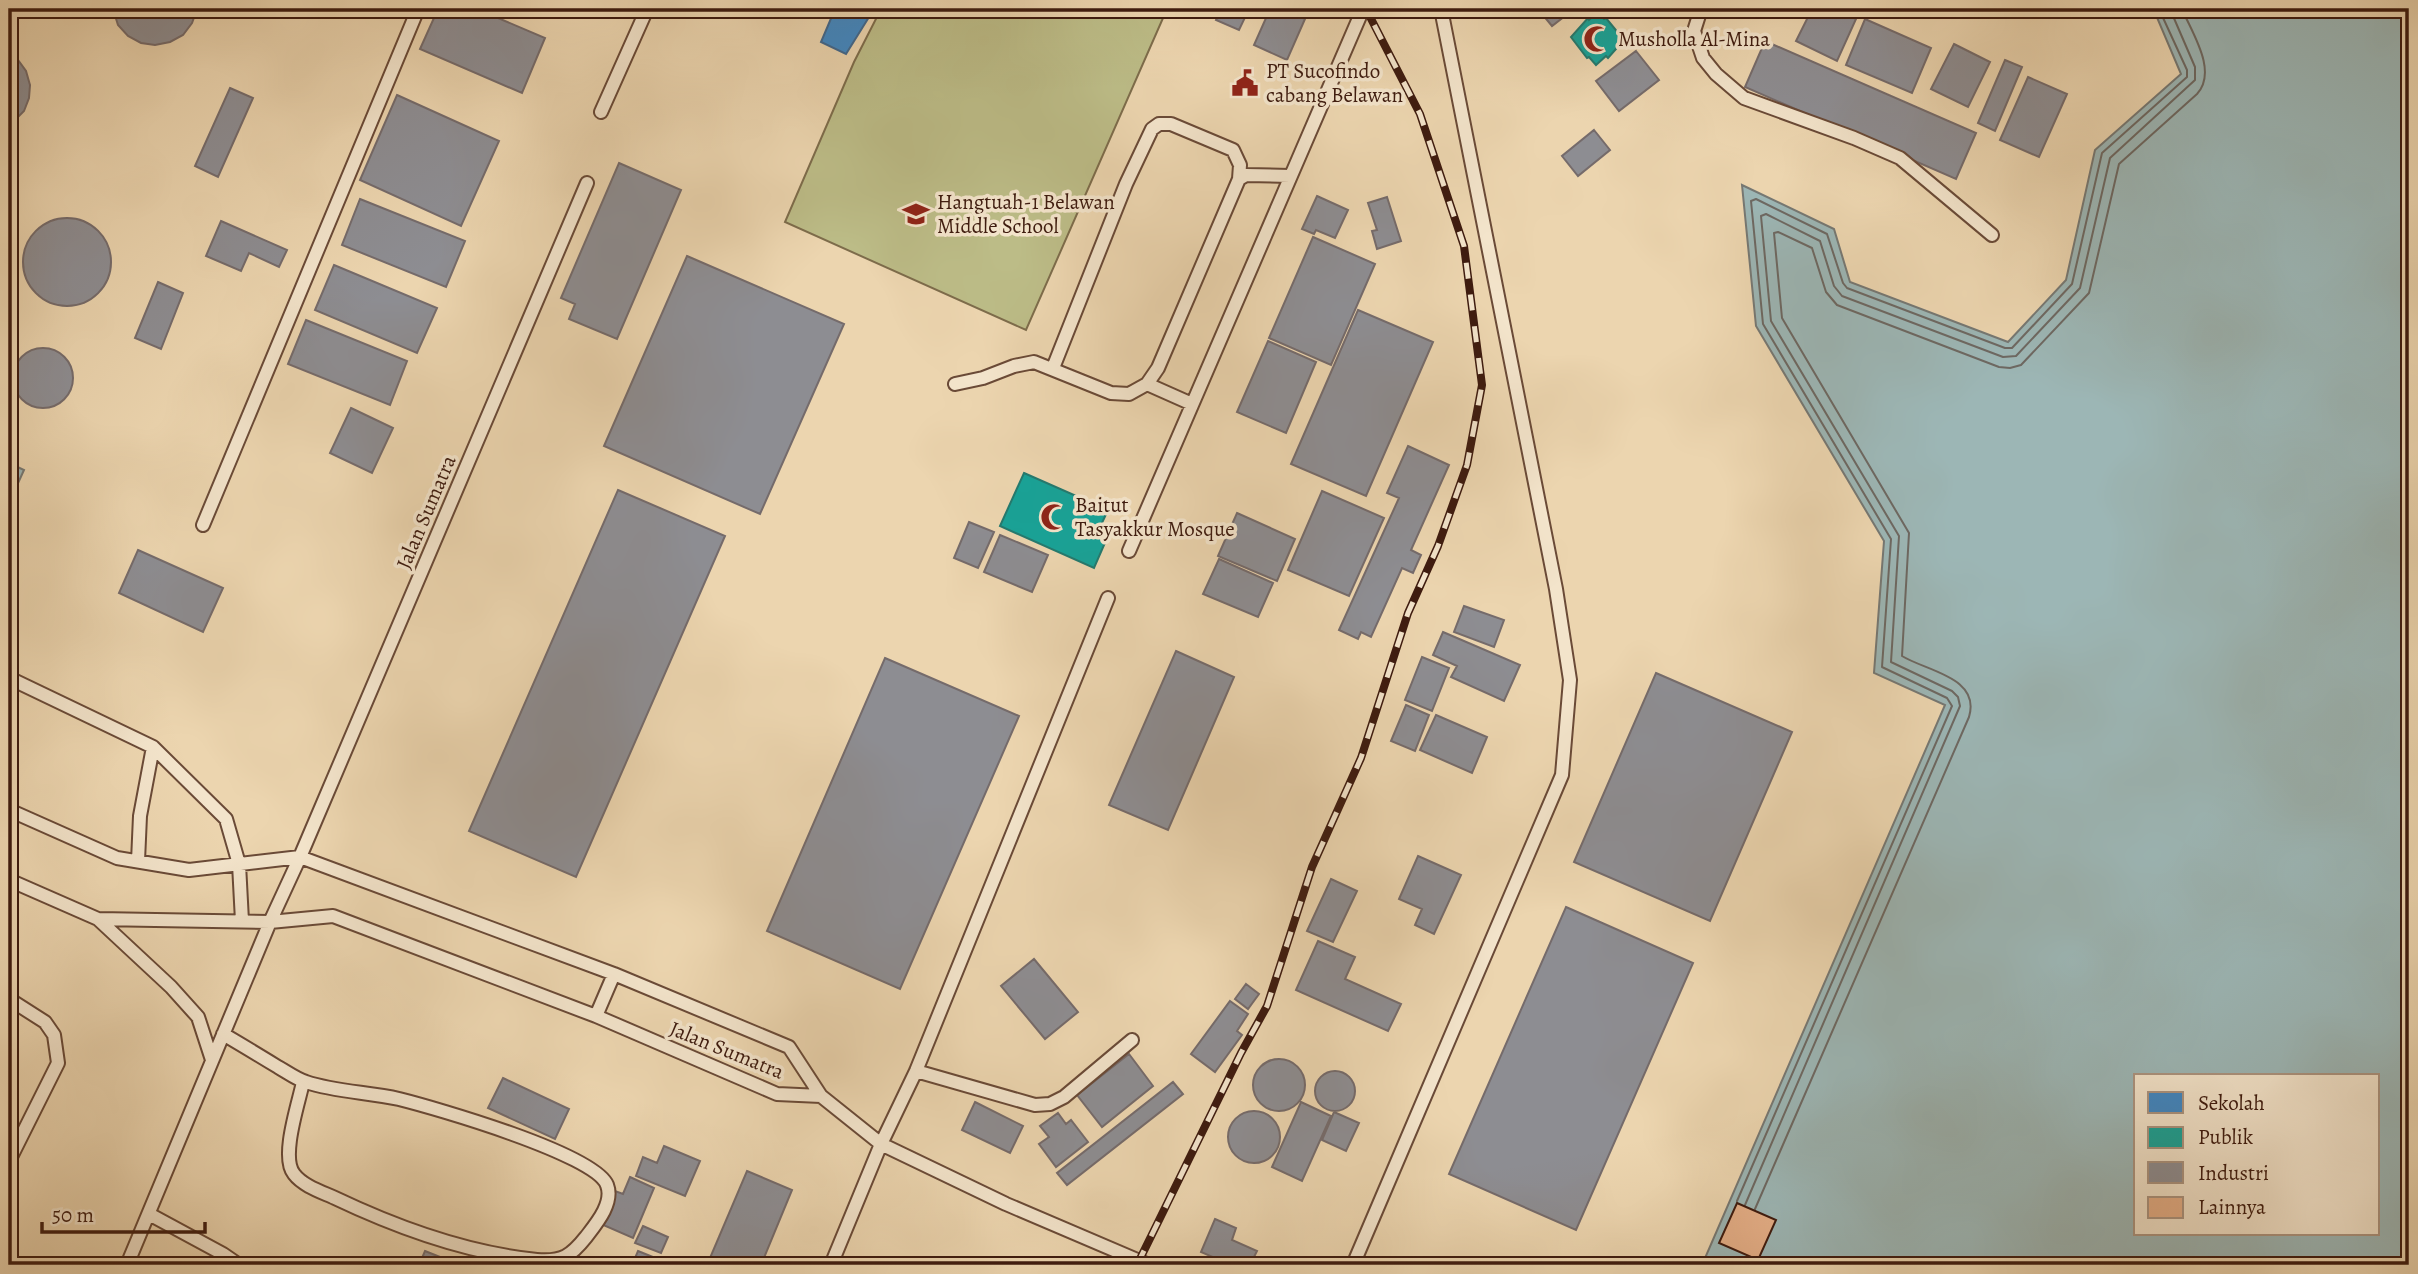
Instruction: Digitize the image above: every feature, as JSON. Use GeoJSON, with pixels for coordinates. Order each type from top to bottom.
{"type":"FeatureCollection","features":[{"type":"Feature","properties":{"kind":"lane"},"geometry":{"type":"LineString","coordinates":[[203,526],[418,9]]}},
{"type":"Feature","properties":{"kind":"lane"},"geometry":{"type":"LineString","coordinates":[[601,112],[647,9]]}},
{"type":"Feature","properties":{"kind":"lane"},"geometry":{"type":"LineString","coordinates":[[1129,551],[1363,9]]}},
{"type":"Feature","properties":{"kind":"lane"},"geometry":{"type":"LineString","coordinates":[[1353,1265],[1562,775],[1570,680],[1556,589],[1441,9]]}},
{"type":"Feature","properties":{"kind":"lane"},"geometry":{"type":"LineString","coordinates":[[1701,9],[1694,31],[1703,58],[1716,74],[1744,98],[1854,138],[1900,158],[1992,235]]}},
{"type":"Feature","properties":{"kind":"lane"},"geometry":{"type":"LineString","coordinates":[[955,384],[1034,362],[1111,393],[1129,394],[1147,384],[1158,368],[1239,179],[1240,165],[1233,150],[1171,124],[1159,124],[1152,129],[1126,184],[1053,368]]}},
{"type":"Feature","properties":{"kind":"lane"},"geometry":{"type":"LineString","coordinates":[[1239,179],[1253,175],[1290,176]]}},
{"type":"Feature","properties":{"kind":"lane","name":"Jalan Sumatra"},"geometry":{"type":"LineString","coordinates":[[127,1265],[270,922],[587,183]]}},
{"type":"Feature","properties":{"kind":"lane"},"geometry":{"type":"LineString","coordinates":[[1147,384],[1192,404]]}},
{"type":"Feature","properties":{"kind":"lane"},"geometry":{"type":"LineString","coordinates":[[831,1265],[881,1144],[916,1070],[1108,598]]}},
{"type":"Feature","properties":{"kind":"lane"},"geometry":{"type":"LineString","coordinates":[[9,678],[153,747],[226,819],[239,864],[242,921]]}},
{"type":"Feature","properties":{"kind":"lane"},"geometry":{"type":"LineString","coordinates":[[138,862],[140,816],[153,747]]}},
{"type":"Feature","properties":{"kind":"lane","name":"Jalan Sumatra"},"geometry":{"type":"LineString","coordinates":[[9,810],[117,858],[138,862],[189,870],[300,857],[614,974],[789,1047],[821,1096]]}},
{"type":"Feature","properties":{"kind":"lane","name":"Jalan Sumatra"},"geometry":{"type":"LineString","coordinates":[[9,880],[98,919],[172,987],[198,1017],[212,1060]]}},
{"type":"Feature","properties":{"kind":"lane","name":"Jalan Sumatra"},"geometry":{"type":"LineString","coordinates":[[98,919],[270,922],[333,916],[596,1016],[777,1094],[821,1096]]}},
{"type":"Feature","properties":{"kind":"lane"},"geometry":{"type":"LineString","coordinates":[[596,1016],[614,974]]}},
{"type":"Feature","properties":{"kind":"lane"},"geometry":{"type":"LineString","coordinates":[[9,999],[45,1022],[54,1035],[58,1063],[9,1161]]}},
{"type":"Feature","properties":{"kind":"lane"},"geometry":{"type":"LineString","coordinates":[[223,1034],[303,1082],[397,1099],[466,1118],[551,1149],[587,1165],[598,1174],[607,1185],[607,1203],[576,1249],[563,1259],[502,1256],[447,1242],[370,1214],[310,1186],[294,1174],[289,1164],[291,1132],[303,1082]]}},
{"type":"Feature","properties":{"kind":"lane"},"geometry":{"type":"LineString","coordinates":[[916,1070],[1035,1105],[1050,1104],[1064,1097],[1132,1040]]}},
{"type":"Feature","properties":{"kind":"lane"},"geometry":{"type":"LineString","coordinates":[[821,1096],[881,1144],[1006,1204],[1149,1265]]}},
{"type":"Feature","properties":{"kind":"lane"},"geometry":{"type":"LineString","coordinates":[[149,1213],[239,1265]]}},
{"type":"Feature","properties":{"kind":"green space","name":"Hangtuah-1 Belawan Middle School"},"geometry":{"type":"Polygon","coordinates":[[[881,9],[1167,9],[1026,330],[785,222],[854,62],[881,9]]]}},
{"type":"Feature","properties":{"kind":"water"},"geometry":{"type":"Polygon","coordinates":[[[2141,9],[2409,9],[2409,1265],[1702,1265],[1945,705],[1874,673],[1884,541],[1756,326],[1742,185],[1834,229],[1850,282],[2008,342],[2066,280],[2095,150],[2181,74],[2156,15],[2141,9]]]}},
{"type":"Feature","properties":{"kind":"water"},"geometry":{"type":"Polygon","coordinates":[[[9,463],[24,470],[9,503],[9,463]]]}},
{"type":"Feature","properties":{"kind":"building: Sekolah"},"geometry":{"type":"Polygon","coordinates":[[[835,9],[874,9],[846,54],[821,42],[835,9]]]}},
{"type":"Feature","properties":{"kind":"building: Publik","name":"Musholla Al-Mina"},"geometry":{"type":"Polygon","coordinates":[[[1598,12],[1624,40],[1608,58],[1606,56],[1596,65],[1571,37],[1588,18],[1589,20],[1598,12]]]}},
{"type":"Feature","properties":{"kind":"building: Publik","name":"Baitut Tasyakkur Mosque"},"geometry":{"type":"Polygon","coordinates":[[[1024,473],[1108,510],[1101,525],[1111,529],[1094,568],[1000,526],[1024,473]]]}},
{"type":"Feature","properties":{"kind":"building: Industri"},"geometry":{"type":"Polygon","coordinates":[[[113,9],[197,9],[192,23],[183,35],[170,42],[155,45],[141,43],[128,36],[118,25],[113,9]]]}},
{"type":"Feature","properties":{"kind":"building: Industri"},"geometry":{"type":"Polygon","coordinates":[[[438,9],[477,9],[545,38],[522,93],[420,49],[438,9]]]}},
{"type":"Feature","properties":{"kind":"building: Industri"},"geometry":{"type":"Polygon","coordinates":[[[1221,9],[1249,9],[1239,30],[1216,20],[1221,9]]]}},
{"type":"Feature","properties":{"kind":"building: Industri"},"geometry":{"type":"Polygon","coordinates":[[[1270,9],[1283,9],[1305,19],[1287,60],[1254,45],[1270,9]]]}},
{"type":"Feature","properties":{"kind":"building: Industri"},"geometry":{"type":"Polygon","coordinates":[[[1538,9],[1574,9],[1552,26],[1538,9]]]}},
{"type":"Feature","properties":{"kind":"building: Industri"},"geometry":{"type":"Polygon","coordinates":[[[1812,9],[1834,9],[1856,19],[1837,61],[1796,41],[1812,9]]]}},
{"type":"Feature","properties":{"kind":"building: Industri"},"geometry":{"type":"Polygon","coordinates":[[[1865,19],[1931,48],[1912,93],[1846,65],[1865,19]]]}},
{"type":"Feature","properties":{"kind":"building: Industri"},"geometry":{"type":"Polygon","coordinates":[[[1765,41],[1976,133],[1956,179],[1745,87],[1765,41]]]}},
{"type":"Feature","properties":{"kind":"building: Industri"},"geometry":{"type":"Polygon","coordinates":[[[1954,44],[1990,62],[1968,107],[1931,89],[1954,44]]]}},
{"type":"Feature","properties":{"kind":"building: Industri"},"geometry":{"type":"Polygon","coordinates":[[[1636,51],[1659,80],[1619,111],[1596,81],[1636,51]]]}},
{"type":"Feature","properties":{"kind":"building: Industri"},"geometry":{"type":"Polygon","coordinates":[[[9,53],[26,71],[30,85],[24,111],[9,126],[9,53]]]}},
{"type":"Feature","properties":{"kind":"building: Industri"},"geometry":{"type":"Polygon","coordinates":[[[2005,60],[2022,67],[1995,131],[1978,123],[2005,60]]]}},
{"type":"Feature","properties":{"kind":"building: Industri"},"geometry":{"type":"Polygon","coordinates":[[[2028,77],[2067,94],[2039,157],[2000,140],[2028,77]]]}},
{"type":"Feature","properties":{"kind":"building: Industri"},"geometry":{"type":"Polygon","coordinates":[[[230,88],[253,98],[218,177],[195,166],[230,88]]]}},
{"type":"Feature","properties":{"kind":"building: Industri"},"geometry":{"type":"Polygon","coordinates":[[[397,95],[499,141],[461,226],[360,180],[397,95]]]}},
{"type":"Feature","properties":{"kind":"building: Industri"},"geometry":{"type":"Polygon","coordinates":[[[1594,130],[1610,150],[1578,176],[1562,156],[1594,130]]]}},
{"type":"Feature","properties":{"kind":"building: Industri"},"geometry":{"type":"Polygon","coordinates":[[[619,163],[681,190],[617,339],[569,319],[575,304],[561,298],[619,163]]]}},
{"type":"Feature","properties":{"kind":"building: Industri"},"geometry":{"type":"Polygon","coordinates":[[[1317,196],[1348,210],[1335,238],[1316,230],[1314,234],[1302,229],[1317,196]]]}},
{"type":"Feature","properties":{"kind":"building: Industri"},"geometry":{"type":"Polygon","coordinates":[[[1387,197],[1401,241],[1377,249],[1372,231],[1377,230],[1368,203],[1387,197]]]}},
{"type":"Feature","properties":{"kind":"building: Industri"},"geometry":{"type":"Polygon","coordinates":[[[360,199],[465,241],[446,287],[342,245],[360,199]]]}},
{"type":"Feature","properties":{"kind":"building: Industri"},"geometry":{"type":"Polygon","coordinates":[[[67,218],[84,222],[98,231],[107,245],[111,262],[107,279],[98,293],[84,302],[67,306],[50,302],[36,293],[27,279],[23,262],[27,245],[36,231],[50,222],[67,218]]]}},
{"type":"Feature","properties":{"kind":"building: Industri"},"geometry":{"type":"Polygon","coordinates":[[[221,221],[287,250],[279,267],[249,253],[241,271],[206,256],[221,221]]]}},
{"type":"Feature","properties":{"kind":"building: Industri"},"geometry":{"type":"Polygon","coordinates":[[[1313,237],[1375,264],[1331,365],[1269,338],[1313,237]]]}},
{"type":"Feature","properties":{"kind":"building: Industri"},"geometry":{"type":"Polygon","coordinates":[[[687,256],[844,324],[760,514],[604,446],[687,256]]]}},
{"type":"Feature","properties":{"kind":"building: Industri"},"geometry":{"type":"Polygon","coordinates":[[[334,265],[437,308],[417,353],[315,310],[334,265]]]}},
{"type":"Feature","properties":{"kind":"building: Industri"},"geometry":{"type":"Polygon","coordinates":[[[158,282],[183,293],[161,349],[135,338],[158,282]]]}},
{"type":"Feature","properties":{"kind":"building: Industri"},"geometry":{"type":"Polygon","coordinates":[[[1358,310],[1433,342],[1366,496],[1291,464],[1358,310]]]}},
{"type":"Feature","properties":{"kind":"building: Industri"},"geometry":{"type":"Polygon","coordinates":[[[306,320],[407,361],[390,405],[288,364],[306,320]]]}},
{"type":"Feature","properties":{"kind":"building: Industri"},"geometry":{"type":"Polygon","coordinates":[[[1268,341],[1316,362],[1286,433],[1237,412],[1268,341]]]}},
{"type":"Feature","properties":{"kind":"building: Industri"},"geometry":{"type":"Polygon","coordinates":[[[43,348],[64,357],[73,378],[64,399],[43,408],[22,399],[13,378],[22,357],[43,348]]]}},
{"type":"Feature","properties":{"kind":"building: Industri"},"geometry":{"type":"Polygon","coordinates":[[[351,408],[393,428],[372,473],[330,453],[351,408]]]}},
{"type":"Feature","properties":{"kind":"building: Industri"},"geometry":{"type":"Polygon","coordinates":[[[1408,446],[1449,465],[1411,550],[1421,555],[1413,573],[1402,568],[1371,637],[1361,632],[1358,639],[1339,630],[1399,498],[1387,493],[1408,446]]]}},
{"type":"Feature","properties":{"kind":"building: Industri"},"geometry":{"type":"Polygon","coordinates":[[[618,490],[725,536],[576,877],[469,831],[618,490]]]}},
{"type":"Feature","properties":{"kind":"building: Industri"},"geometry":{"type":"Polygon","coordinates":[[[1322,491],[1384,518],[1349,596],[1288,570],[1322,491]]]}},
{"type":"Feature","properties":{"kind":"building: Industri"},"geometry":{"type":"Polygon","coordinates":[[[1237,513],[1295,539],[1277,581],[1218,556],[1237,513]]]}},
{"type":"Feature","properties":{"kind":"building: Industri"},"geometry":{"type":"Polygon","coordinates":[[[969,522],[994,532],[978,568],[954,558],[969,522]]]}},
{"type":"Feature","properties":{"kind":"building: Industri"},"geometry":{"type":"Polygon","coordinates":[[[1000,535],[1048,555],[1032,592],[984,572],[1000,535]]]}},
{"type":"Feature","properties":{"kind":"building: Industri"},"geometry":{"type":"Polygon","coordinates":[[[138,550],[223,588],[203,632],[119,593],[138,550]]]}},
{"type":"Feature","properties":{"kind":"building: Industri"},"geometry":{"type":"Polygon","coordinates":[[[1219,559],[1273,583],[1258,617],[1203,594],[1219,559]]]}},
{"type":"Feature","properties":{"kind":"building: Industri"},"geometry":{"type":"Polygon","coordinates":[[[1464,606],[1504,620],[1494,647],[1454,632],[1464,606]]]}},
{"type":"Feature","properties":{"kind":"building: Industri"},"geometry":{"type":"Polygon","coordinates":[[[1443,632],[1520,665],[1504,701],[1451,677],[1457,666],[1433,655],[1443,632]]]}},
{"type":"Feature","properties":{"kind":"building: Industri"},"geometry":{"type":"Polygon","coordinates":[[[1176,651],[1234,677],[1168,830],[1109,805],[1176,651]]]}},
{"type":"Feature","properties":{"kind":"building: Industri"},"geometry":{"type":"Polygon","coordinates":[[[1422,657],[1449,668],[1432,711],[1405,700],[1422,657]]]}},
{"type":"Feature","properties":{"kind":"building: Industri"},"geometry":{"type":"Polygon","coordinates":[[[885,658],[1019,716],[900,989],[767,931],[885,658]]]}},
{"type":"Feature","properties":{"kind":"building: Industri"},"geometry":{"type":"Polygon","coordinates":[[[1656,673],[1792,732],[1710,921],[1574,862],[1656,673]]]}},
{"type":"Feature","properties":{"kind":"building: Industri"},"geometry":{"type":"Polygon","coordinates":[[[1406,705],[1429,715],[1415,751],[1391,741],[1406,705]]]}},
{"type":"Feature","properties":{"kind":"building: Industri"},"geometry":{"type":"Polygon","coordinates":[[[1436,715],[1487,737],[1472,773],[1420,750],[1436,715]]]}},
{"type":"Feature","properties":{"kind":"building: Industri"},"geometry":{"type":"Polygon","coordinates":[[[1418,856],[1461,875],[1434,934],[1415,925],[1422,909],[1399,899],[1418,856]]]}},
{"type":"Feature","properties":{"kind":"building: Industri"},"geometry":{"type":"Polygon","coordinates":[[[1331,879],[1357,891],[1333,942],[1307,931],[1331,879]]]}},
{"type":"Feature","properties":{"kind":"building: Industri"},"geometry":{"type":"Polygon","coordinates":[[[1566,907],[1693,963],[1576,1230],[1449,1174],[1566,907]]]}},
{"type":"Feature","properties":{"kind":"building: Industri"},"geometry":{"type":"Polygon","coordinates":[[[1318,941],[1355,957],[1345,979],[1401,1004],[1388,1031],[1296,990],[1318,941]]]}},
{"type":"Feature","properties":{"kind":"building: Industri"},"geometry":{"type":"Polygon","coordinates":[[[1034,959],[1078,1012],[1045,1039],[1001,986],[1034,959]]]}},
{"type":"Feature","properties":{"kind":"building: Industri"},"geometry":{"type":"Polygon","coordinates":[[[1246,984],[1259,994],[1248,1009],[1235,999],[1246,984]]]}},
{"type":"Feature","properties":{"kind":"building: Industri"},"geometry":{"type":"Polygon","coordinates":[[[1230,1001],[1248,1014],[1237,1031],[1242,1035],[1215,1072],[1191,1054],[1230,1001]]]}},
{"type":"Feature","properties":{"kind":"building: Industri"},"geometry":{"type":"Polygon","coordinates":[[[1129,1054],[1153,1086],[1102,1127],[1077,1095],[1129,1054]]]}},
{"type":"Feature","properties":{"kind":"building: Industri"},"geometry":{"type":"Polygon","coordinates":[[[1279,1059],[1298,1066],[1305,1085],[1298,1104],[1279,1111],[1260,1104],[1253,1085],[1260,1066],[1279,1059]]]}},
{"type":"Feature","properties":{"kind":"building: Industri"},"geometry":{"type":"Polygon","coordinates":[[[1335,1071],[1349,1077],[1355,1091],[1349,1105],[1335,1111],[1321,1105],[1315,1091],[1321,1077],[1335,1071]]]}},
{"type":"Feature","properties":{"kind":"building: Industri"},"geometry":{"type":"Polygon","coordinates":[[[503,1078],[569,1109],[555,1139],[488,1108],[503,1078]]]}},
{"type":"Feature","properties":{"kind":"building: Industri"},"geometry":{"type":"Polygon","coordinates":[[[1173,1082],[1183,1094],[1067,1185],[1057,1173],[1173,1082]]]}},
{"type":"Feature","properties":{"kind":"building: Industri"},"geometry":{"type":"Polygon","coordinates":[[[975,1102],[1023,1126],[1010,1153],[962,1130],[975,1102]]]}},
{"type":"Feature","properties":{"kind":"building: Industri"},"geometry":{"type":"Polygon","coordinates":[[[1301,1102],[1331,1116],[1302,1181],[1272,1167],[1301,1102]]]}},
{"type":"Feature","properties":{"kind":"building: Industri"},"geometry":{"type":"Polygon","coordinates":[[[1254,1111],[1264,1113],[1272,1119],[1278,1127],[1278,1147],[1272,1155],[1264,1161],[1254,1163],[1244,1161],[1236,1155],[1230,1147],[1228,1137],[1230,1127],[1236,1119],[1244,1113],[1254,1111]]]}},
{"type":"Feature","properties":{"kind":"building: Industri"},"geometry":{"type":"Polygon","coordinates":[[[1334,1112],[1359,1123],[1346,1151],[1322,1140],[1334,1112]]]}},
{"type":"Feature","properties":{"kind":"building: Industri"},"geometry":{"type":"Polygon","coordinates":[[[1058,1113],[1066,1124],[1071,1120],[1088,1142],[1056,1167],[1039,1144],[1049,1137],[1040,1126],[1058,1113]]]}},
{"type":"Feature","properties":{"kind":"building: Industri"},"geometry":{"type":"Polygon","coordinates":[[[664,1146],[700,1161],[685,1196],[636,1176],[643,1157],[657,1163],[664,1146]]]}},
{"type":"Feature","properties":{"kind":"building: Industri"},"geometry":{"type":"Polygon","coordinates":[[[747,1171],[792,1190],[761,1265],[707,1265],[747,1171]]]}},
{"type":"Feature","properties":{"kind":"building: Industri"},"geometry":{"type":"Polygon","coordinates":[[[630,1177],[654,1188],[633,1238],[601,1224],[615,1191],[623,1194],[630,1177]]]}},
{"type":"Feature","properties":{"kind":"building: Industri"},"geometry":{"type":"Polygon","coordinates":[[[1215,1219],[1236,1228],[1232,1240],[1257,1251],[1250,1265],[1231,1265],[1201,1252],[1215,1219]]]}},
{"type":"Feature","properties":{"kind":"building: Industri"},"geometry":{"type":"Polygon","coordinates":[[[643,1226],[668,1237],[661,1253],[635,1243],[643,1226]]]}},
{"type":"Feature","properties":{"kind":"building: Industri"},"geometry":{"type":"Polygon","coordinates":[[[425,1251],[460,1265],[419,1265],[425,1251]]]}},
{"type":"Feature","properties":{"kind":"building: Industri"},"geometry":{"type":"Polygon","coordinates":[[[638,1251],[658,1259],[655,1265],[632,1265],[638,1251]]]}},
{"type":"Feature","properties":{"kind":"building: Lainnya"},"geometry":{"type":"Polygon","coordinates":[[[1737,1203],[1776,1220],[1758,1260],[1719,1243],[1737,1203]]]}},
{"type":"Feature","properties":{"kind":"railway"},"geometry":{"type":"LineString","coordinates":[[1137,1265],[1241,1053],[1267,1006],[1312,867],[1361,758],[1408,613],[1438,546],[1467,465],[1482,385],[1464,246],[1420,114],[1366,9]]}},
{"type":"Feature","properties":{"kind":"place","name":"Musholla Al-Mina"},"geometry":{"type":"Point","coordinates":[1597,39]}},
{"type":"Feature","properties":{"kind":"place","name":"PT Sucofindo cabang Belawan"},"geometry":{"type":"Point","coordinates":[1245,83]}},
{"type":"Feature","properties":{"kind":"place","name":"Hangtuah-1 Belawan Middle School"},"geometry":{"type":"Point","coordinates":[916,214]}},
{"type":"Feature","properties":{"kind":"place","name":"Baitut Tasyakkur Mosque"},"geometry":{"type":"Point","coordinates":[1054,517]}}]}
